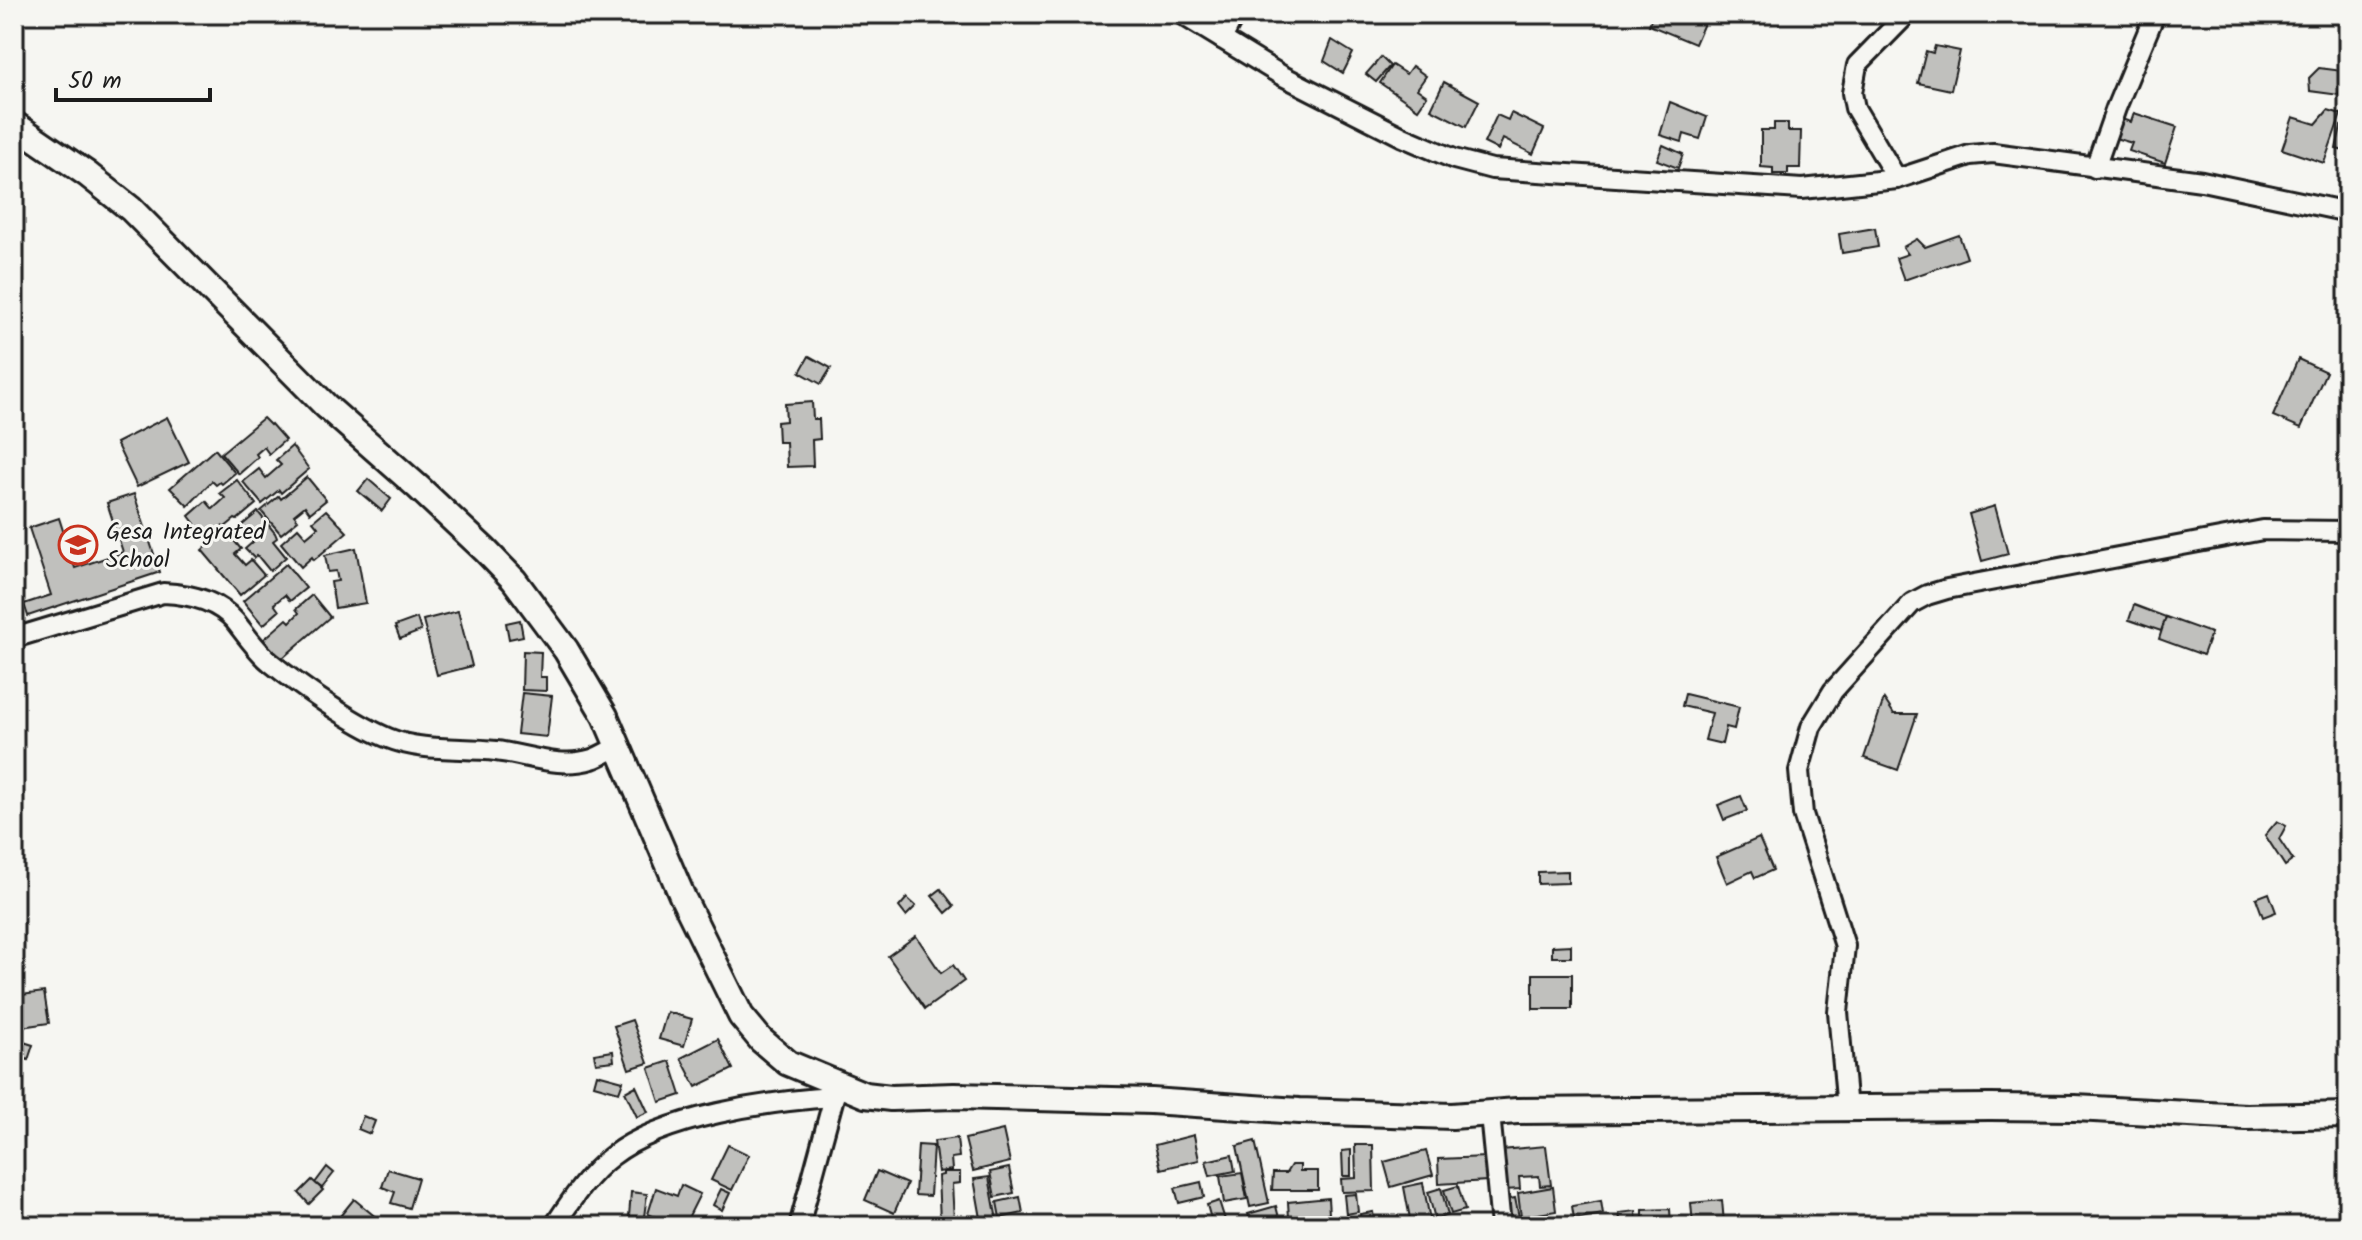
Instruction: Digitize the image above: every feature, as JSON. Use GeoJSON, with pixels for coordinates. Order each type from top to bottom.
{"type":"FeatureCollection","features":[{"type":"Feature","properties":{"kind":"main road"},"geometry":{"type":"LineString","coordinates":[[14,124],[87,174],[131,209],[326,406],[514,580],[566,650],[605,716],[683,898],[741,1016],[761,1040],[788,1063],[836,1090],[891,1098],[954,1096],[1151,1101],[1299,1111],[1452,1116],[1517,1111],[1990,1107],[2246,1117],[2348,1115]]}},
{"type":"Feature","properties":{"kind":"street"},"geometry":{"type":"LineString","coordinates":[[1181,14],[1281,75],[1403,137],[1454,159],[1492,169],[1802,189],[1897,179],[1970,155],[1993,153],[2202,181],[2348,212]]}},
{"type":"Feature","properties":{"kind":"street"},"geometry":{"type":"LineString","coordinates":[[1222,39],[1235,14]]}},
{"type":"Feature","properties":{"kind":"street"},"geometry":{"type":"LineString","coordinates":[[1897,179],[1855,108],[1852,93],[1857,65],[1907,14]]}},
{"type":"Feature","properties":{"kind":"street"},"geometry":{"type":"LineString","coordinates":[[2095,168],[2155,14]]}},
{"type":"Feature","properties":{"kind":"street"},"geometry":{"type":"LineString","coordinates":[[1847,1109],[1838,1012],[1845,946],[1803,814],[1799,771],[1811,727],[1833,691],[1859,660],[1912,603],[1947,589],[2263,530],[2348,531]]}},
{"type":"Feature","properties":{"kind":"street"},"geometry":{"type":"LineString","coordinates":[[14,638],[163,593],[184,594],[219,608],[233,618],[249,641],[268,660],[349,716],[388,738],[419,747],[485,750],[565,764],[592,759],[619,746]]}},
{"type":"Feature","properties":{"kind":"street"},"geometry":{"type":"LineString","coordinates":[[554,1226],[577,1192],[612,1156],[645,1137],[685,1121],[836,1090],[799,1226]]}},
{"type":"Feature","properties":{"kind":"street"},"geometry":{"type":"LineString","coordinates":[[1490,1114],[1501,1226]]}},
{"type":"Feature","properties":{"kind":"building"},"geometry":{"type":"Polygon","coordinates":[[[1653,14],[1708,14],[1695,44],[1649,25],[1653,14]]]}},
{"type":"Feature","properties":{"kind":"building"},"geometry":{"type":"Polygon","coordinates":[[[1332,40],[1353,53],[1343,73],[1324,61],[1332,40]]]}},
{"type":"Feature","properties":{"kind":"building"},"geometry":{"type":"Polygon","coordinates":[[[1935,46],[1960,51],[1951,90],[1918,83],[1926,51],[1933,53],[1935,46]]]}},
{"type":"Feature","properties":{"kind":"building"},"geometry":{"type":"Polygon","coordinates":[[[1381,57],[1390,66],[1376,82],[1366,74],[1381,57]]]}},
{"type":"Feature","properties":{"kind":"building"},"geometry":{"type":"Polygon","coordinates":[[[1392,65],[1406,74],[1412,66],[1426,76],[1417,89],[1427,96],[1418,109],[1380,83],[1392,65]]]}},
{"type":"Feature","properties":{"kind":"building"},"geometry":{"type":"Polygon","coordinates":[[[2319,68],[2343,71],[2339,95],[2310,91],[2309,78],[2319,68]]]}},
{"type":"Feature","properties":{"kind":"building"},"geometry":{"type":"Polygon","coordinates":[[[1444,82],[1479,101],[1466,127],[1431,109],[1444,82]]]}},
{"type":"Feature","properties":{"kind":"building"},"geometry":{"type":"Polygon","coordinates":[[[1670,102],[1707,117],[1700,139],[1684,134],[1682,142],[1660,135],[1670,102]]]}},
{"type":"Feature","properties":{"kind":"building"},"geometry":{"type":"Polygon","coordinates":[[[2328,110],[2341,114],[2324,163],[2282,149],[2293,117],[2316,124],[2328,110]]]}},
{"type":"Feature","properties":{"kind":"building"},"geometry":{"type":"Polygon","coordinates":[[[1511,113],[1544,129],[1533,154],[1503,139],[1498,150],[1484,143],[1497,115],[1508,120],[1511,113]]]}},
{"type":"Feature","properties":{"kind":"building"},"geometry":{"type":"Polygon","coordinates":[[[2134,113],[2177,127],[2165,163],[2129,151],[2132,143],[2115,138],[2121,119],[2131,122],[2134,113]]]}},
{"type":"Feature","properties":{"kind":"building"},"geometry":{"type":"Polygon","coordinates":[[[1774,123],[1788,123],[1788,131],[1801,131],[1800,168],[1788,168],[1788,174],[1773,174],[1773,168],[1761,167],[1761,130],[1774,130],[1774,123]]]}},
{"type":"Feature","properties":{"kind":"building"},"geometry":{"type":"Polygon","coordinates":[[[2341,126],[2348,128],[2348,152],[2336,149],[2341,126]]]}},
{"type":"Feature","properties":{"kind":"building"},"geometry":{"type":"Polygon","coordinates":[[[1663,145],[1683,154],[1678,168],[1657,160],[1663,145]]]}},
{"type":"Feature","properties":{"kind":"building"},"geometry":{"type":"Polygon","coordinates":[[[1875,228],[1878,247],[1842,253],[1839,234],[1875,228]]]}},
{"type":"Feature","properties":{"kind":"building"},"geometry":{"type":"Polygon","coordinates":[[[1959,235],[1967,258],[1904,280],[1896,258],[1908,254],[1903,247],[1917,239],[1925,247],[1959,235]]]}},
{"type":"Feature","properties":{"kind":"building"},"geometry":{"type":"Polygon","coordinates":[[[809,356],[831,368],[821,384],[800,372],[809,356]]]}},
{"type":"Feature","properties":{"kind":"building"},"geometry":{"type":"Polygon","coordinates":[[[2298,359],[2326,372],[2301,428],[2273,416],[2298,359]]]}},
{"type":"Feature","properties":{"kind":"building"},"geometry":{"type":"Polygon","coordinates":[[[812,402],[813,419],[819,419],[820,439],[812,440],[813,466],[787,467],[786,442],[778,442],[777,422],[786,421],[785,404],[812,402]]]}},
{"type":"Feature","properties":{"kind":"building"},"geometry":{"type":"Polygon","coordinates":[[[167,417],[189,462],[137,487],[116,443],[167,417]]]}},
{"type":"Feature","properties":{"kind":"building"},"geometry":{"type":"Polygon","coordinates":[[[263,418],[285,440],[269,454],[264,447],[239,474],[221,453],[263,418]]]}},
{"type":"Feature","properties":{"kind":"building"},"geometry":{"type":"Polygon","coordinates":[[[292,446],[309,469],[281,493],[279,490],[262,504],[243,482],[259,469],[266,478],[281,465],[276,460],[292,446]]]}},
{"type":"Feature","properties":{"kind":"building"},"geometry":{"type":"Polygon","coordinates":[[[215,449],[235,473],[222,484],[216,485],[212,481],[188,506],[170,488],[215,449]]]}},
{"type":"Feature","properties":{"kind":"building"},"geometry":{"type":"Polygon","coordinates":[[[307,477],[326,500],[310,513],[305,506],[294,515],[298,520],[281,534],[261,511],[307,477]]]}},
{"type":"Feature","properties":{"kind":"building"},"geometry":{"type":"Polygon","coordinates":[[[368,479],[391,499],[382,511],[358,491],[368,479]]]}},
{"type":"Feature","properties":{"kind":"building"},"geometry":{"type":"Polygon","coordinates":[[[237,480],[256,504],[205,540],[189,516],[206,501],[213,509],[225,498],[220,493],[237,480]]]}},
{"type":"Feature","properties":{"kind":"building"},"geometry":{"type":"Polygon","coordinates":[[[134,494],[160,572],[28,616],[24,604],[51,595],[29,528],[59,518],[75,568],[123,552],[107,503],[134,494]]]}},
{"type":"Feature","properties":{"kind":"building"},"geometry":{"type":"Polygon","coordinates":[[[1995,506],[2008,554],[1982,561],[1969,514],[1995,506]]]}},
{"type":"Feature","properties":{"kind":"building"},"geometry":{"type":"Polygon","coordinates":[[[326,510],[347,532],[301,567],[281,543],[298,528],[306,537],[318,527],[313,521],[326,510]]]}},
{"type":"Feature","properties":{"kind":"building"},"geometry":{"type":"Polygon","coordinates":[[[258,512],[275,533],[277,538],[273,541],[286,557],[270,571],[257,555],[254,558],[245,549],[253,542],[240,527],[258,512]]]}},
{"type":"Feature","properties":{"kind":"building"},"geometry":{"type":"Polygon","coordinates":[[[225,530],[241,549],[235,554],[245,565],[251,560],[264,575],[240,595],[202,550],[225,530]]]}},
{"type":"Feature","properties":{"kind":"building"},"geometry":{"type":"Polygon","coordinates":[[[356,548],[366,603],[335,608],[331,582],[338,581],[336,571],[328,572],[325,555],[356,548]]]}},
{"type":"Feature","properties":{"kind":"building"},"geometry":{"type":"Polygon","coordinates":[[[286,564],[306,588],[290,601],[285,595],[274,604],[279,611],[263,625],[243,601],[286,564]]]}},
{"type":"Feature","properties":{"kind":"building"},"geometry":{"type":"Polygon","coordinates":[[[312,595],[330,617],[278,662],[263,640],[287,619],[290,622],[299,613],[296,609],[312,595]]]}},
{"type":"Feature","properties":{"kind":"building"},"geometry":{"type":"Polygon","coordinates":[[[2134,605],[2166,617],[2161,631],[2129,620],[2134,605]]]}},
{"type":"Feature","properties":{"kind":"building"},"geometry":{"type":"Polygon","coordinates":[[[458,611],[472,666],[437,675],[423,620],[458,611]]]}},
{"type":"Feature","properties":{"kind":"building"},"geometry":{"type":"Polygon","coordinates":[[[2166,617],[2211,633],[2203,655],[2159,639],[2166,617]]]}},
{"type":"Feature","properties":{"kind":"building"},"geometry":{"type":"Polygon","coordinates":[[[417,618],[421,631],[400,639],[395,626],[417,618]]]}},
{"type":"Feature","properties":{"kind":"building"},"geometry":{"type":"Polygon","coordinates":[[[520,620],[523,636],[509,639],[506,623],[520,620]]]}},
{"type":"Feature","properties":{"kind":"building"},"geometry":{"type":"Polygon","coordinates":[[[523,651],[541,652],[540,677],[546,677],[546,691],[522,690],[523,651]]]}},
{"type":"Feature","properties":{"kind":"building"},"geometry":{"type":"Polygon","coordinates":[[[522,693],[552,696],[547,737],[517,734],[522,693]]]}},
{"type":"Feature","properties":{"kind":"building"},"geometry":{"type":"Polygon","coordinates":[[[1685,694],[1739,707],[1734,729],[1726,727],[1722,744],[1705,740],[1712,713],[1682,706],[1685,694]]]}},
{"type":"Feature","properties":{"kind":"building"},"geometry":{"type":"Polygon","coordinates":[[[1884,699],[1894,714],[1917,714],[1898,770],[1864,758],[1884,699]]]}},
{"type":"Feature","properties":{"kind":"building"},"geometry":{"type":"Polygon","coordinates":[[[1741,796],[1747,811],[1724,820],[1718,805],[1741,796]]]}},
{"type":"Feature","properties":{"kind":"building"},"geometry":{"type":"Polygon","coordinates":[[[2277,821],[2286,826],[2279,839],[2293,860],[2285,866],[2265,835],[2277,821]]]}},
{"type":"Feature","properties":{"kind":"building"},"geometry":{"type":"Polygon","coordinates":[[[1759,838],[1773,870],[1755,878],[1752,871],[1727,883],[1716,857],[1759,838]]]}},
{"type":"Feature","properties":{"kind":"building"},"geometry":{"type":"Polygon","coordinates":[[[1568,871],[1568,883],[1538,884],[1538,872],[1568,871]]]}},
{"type":"Feature","properties":{"kind":"building"},"geometry":{"type":"Polygon","coordinates":[[[941,889],[954,906],[946,913],[932,896],[941,889]]]}},
{"type":"Feature","properties":{"kind":"building"},"geometry":{"type":"Polygon","coordinates":[[[2269,893],[2276,912],[2263,917],[2256,898],[2269,893]]]}},
{"type":"Feature","properties":{"kind":"building"},"geometry":{"type":"Polygon","coordinates":[[[907,898],[916,906],[906,916],[899,907],[907,898]]]}},
{"type":"Feature","properties":{"kind":"building"},"geometry":{"type":"Polygon","coordinates":[[[916,936],[941,973],[953,965],[964,981],[925,1009],[888,956],[916,936]]]}},
{"type":"Feature","properties":{"kind":"building"},"geometry":{"type":"Polygon","coordinates":[[[1571,945],[1571,957],[1552,957],[1552,946],[1571,945]]]}},
{"type":"Feature","properties":{"kind":"building"},"geometry":{"type":"Polygon","coordinates":[[[1533,974],[1572,974],[1572,1009],[1533,1009],[1533,974]]]}},
{"type":"Feature","properties":{"kind":"building"},"geometry":{"type":"Polygon","coordinates":[[[44,992],[49,1023],[14,1028],[14,996],[44,992]]]}},
{"type":"Feature","properties":{"kind":"building"},"geometry":{"type":"Polygon","coordinates":[[[667,1012],[692,1019],[684,1046],[659,1039],[667,1012]]]}},
{"type":"Feature","properties":{"kind":"building"},"geometry":{"type":"Polygon","coordinates":[[[632,1020],[648,1063],[629,1069],[614,1026],[632,1020]]]}},
{"type":"Feature","properties":{"kind":"building"},"geometry":{"type":"Polygon","coordinates":[[[14,1039],[33,1045],[28,1060],[14,1055],[14,1039]]]}},
{"type":"Feature","properties":{"kind":"building"},"geometry":{"type":"Polygon","coordinates":[[[718,1039],[733,1069],[696,1087],[681,1058],[718,1039]]]}},
{"type":"Feature","properties":{"kind":"building"},"geometry":{"type":"Polygon","coordinates":[[[613,1051],[614,1061],[596,1063],[594,1054],[613,1051]]]}},
{"type":"Feature","properties":{"kind":"building"},"geometry":{"type":"Polygon","coordinates":[[[670,1061],[681,1095],[660,1102],[649,1068],[670,1061]]]}},
{"type":"Feature","properties":{"kind":"building"},"geometry":{"type":"Polygon","coordinates":[[[597,1074],[623,1081],[619,1092],[594,1085],[597,1074]]]}},
{"type":"Feature","properties":{"kind":"building"},"geometry":{"type":"Polygon","coordinates":[[[636,1086],[648,1112],[637,1117],[625,1092],[636,1086]]]}},
{"type":"Feature","properties":{"kind":"building"},"geometry":{"type":"Polygon","coordinates":[[[363,1116],[375,1121],[370,1134],[358,1129],[363,1116]]]}},
{"type":"Feature","properties":{"kind":"building"},"geometry":{"type":"Polygon","coordinates":[[[1003,1130],[1010,1162],[973,1171],[965,1139],[1003,1130]]]}},
{"type":"Feature","properties":{"kind":"building"},"geometry":{"type":"Polygon","coordinates":[[[1194,1135],[1199,1160],[1161,1169],[1155,1145],[1194,1135]]]}},
{"type":"Feature","properties":{"kind":"building"},"geometry":{"type":"Polygon","coordinates":[[[957,1138],[959,1157],[951,1158],[952,1170],[938,1172],[934,1141],[957,1138]]]}},
{"type":"Feature","properties":{"kind":"building"},"geometry":{"type":"Polygon","coordinates":[[[1255,1141],[1269,1203],[1250,1207],[1237,1146],[1255,1141]]]}},
{"type":"Feature","properties":{"kind":"building"},"geometry":{"type":"Polygon","coordinates":[[[728,1145],[749,1155],[732,1190],[711,1180],[728,1145]]]}},
{"type":"Feature","properties":{"kind":"building"},"geometry":{"type":"Polygon","coordinates":[[[918,1145],[933,1146],[930,1196],[915,1195],[918,1145]]]}},
{"type":"Feature","properties":{"kind":"building"},"geometry":{"type":"Polygon","coordinates":[[[1355,1145],[1373,1145],[1374,1191],[1342,1192],[1341,1179],[1356,1178],[1355,1145]]]}},
{"type":"Feature","properties":{"kind":"building"},"geometry":{"type":"Polygon","coordinates":[[[1546,1146],[1551,1185],[1540,1186],[1539,1176],[1519,1177],[1520,1189],[1504,1190],[1501,1150],[1546,1146]]]}},
{"type":"Feature","properties":{"kind":"building"},"geometry":{"type":"Polygon","coordinates":[[[1351,1150],[1351,1176],[1343,1176],[1342,1151],[1351,1150]]]}},
{"type":"Feature","properties":{"kind":"building"},"geometry":{"type":"Polygon","coordinates":[[[1426,1151],[1433,1175],[1391,1187],[1384,1162],[1426,1151]]]}},
{"type":"Feature","properties":{"kind":"building"},"geometry":{"type":"Polygon","coordinates":[[[1232,1155],[1235,1171],[1210,1176],[1206,1161],[1232,1155]]]}},
{"type":"Feature","properties":{"kind":"building"},"geometry":{"type":"Polygon","coordinates":[[[1486,1157],[1487,1181],[1439,1184],[1438,1159],[1486,1157]]]}},
{"type":"Feature","properties":{"kind":"building"},"geometry":{"type":"Polygon","coordinates":[[[1291,1165],[1300,1165],[1300,1171],[1318,1171],[1318,1190],[1272,1190],[1273,1173],[1286,1173],[1291,1165]]]}},
{"type":"Feature","properties":{"kind":"building"},"geometry":{"type":"Polygon","coordinates":[[[327,1167],[334,1173],[322,1188],[315,1183],[327,1167]]]}},
{"type":"Feature","properties":{"kind":"building"},"geometry":{"type":"Polygon","coordinates":[[[1009,1168],[1014,1193],[995,1197],[990,1172],[1009,1168]]]}},
{"type":"Feature","properties":{"kind":"building"},"geometry":{"type":"Polygon","coordinates":[[[388,1169],[418,1178],[409,1208],[391,1203],[395,1192],[382,1187],[388,1169]]]}},
{"type":"Feature","properties":{"kind":"building"},"geometry":{"type":"Polygon","coordinates":[[[877,1171],[907,1184],[894,1213],[865,1200],[877,1171]]]}},
{"type":"Feature","properties":{"kind":"building"},"geometry":{"type":"Polygon","coordinates":[[[943,1172],[960,1172],[960,1183],[952,1184],[954,1220],[940,1221],[938,1176],[943,1172]]]}},
{"type":"Feature","properties":{"kind":"building"},"geometry":{"type":"Polygon","coordinates":[[[1242,1173],[1247,1199],[1224,1203],[1220,1176],[1242,1173]]]}},
{"type":"Feature","properties":{"kind":"building"},"geometry":{"type":"Polygon","coordinates":[[[989,1177],[997,1220],[982,1224],[974,1179],[989,1177]]]}},
{"type":"Feature","properties":{"kind":"building"},"geometry":{"type":"Polygon","coordinates":[[[312,1180],[323,1190],[309,1204],[299,1193],[312,1180]]]}},
{"type":"Feature","properties":{"kind":"building"},"geometry":{"type":"Polygon","coordinates":[[[1201,1182],[1204,1197],[1179,1203],[1175,1188],[1201,1182]]]}},
{"type":"Feature","properties":{"kind":"building"},"geometry":{"type":"Polygon","coordinates":[[[1423,1183],[1430,1220],[1411,1224],[1404,1187],[1423,1183]]]}},
{"type":"Feature","properties":{"kind":"building"},"geometry":{"type":"Polygon","coordinates":[[[681,1185],[700,1194],[684,1226],[648,1214],[656,1188],[677,1196],[681,1185]]]}},
{"type":"Feature","properties":{"kind":"building"},"geometry":{"type":"Polygon","coordinates":[[[1458,1186],[1465,1210],[1451,1214],[1444,1190],[1458,1186]]]}},
{"type":"Feature","properties":{"kind":"building"},"geometry":{"type":"Polygon","coordinates":[[[1553,1187],[1556,1211],[1521,1217],[1518,1193],[1553,1187]]]}},
{"type":"Feature","properties":{"kind":"building"},"geometry":{"type":"Polygon","coordinates":[[[1441,1188],[1448,1215],[1435,1219],[1428,1192],[1441,1188]]]}},
{"type":"Feature","properties":{"kind":"building"},"geometry":{"type":"Polygon","coordinates":[[[721,1189],[730,1193],[722,1210],[713,1205],[721,1189]]]}},
{"type":"Feature","properties":{"kind":"building"},"geometry":{"type":"Polygon","coordinates":[[[631,1192],[647,1194],[644,1217],[629,1216],[631,1192]]]}},
{"type":"Feature","properties":{"kind":"building"},"geometry":{"type":"Polygon","coordinates":[[[1356,1194],[1358,1212],[1346,1214],[1344,1195],[1356,1194]]]}},
{"type":"Feature","properties":{"kind":"building"},"geometry":{"type":"Polygon","coordinates":[[[1020,1197],[1023,1213],[1000,1218],[997,1202],[1020,1197]]]}},
{"type":"Feature","properties":{"kind":"building"},"geometry":{"type":"Polygon","coordinates":[[[1328,1198],[1329,1214],[1289,1218],[1288,1202],[1328,1198]]]}},
{"type":"Feature","properties":{"kind":"building"},"geometry":{"type":"Polygon","coordinates":[[[1515,1198],[1519,1217],[1505,1220],[1501,1201],[1515,1198]]]}},
{"type":"Feature","properties":{"kind":"building"},"geometry":{"type":"Polygon","coordinates":[[[354,1199],[384,1224],[383,1226],[332,1226],[354,1199]]]}},
{"type":"Feature","properties":{"kind":"building"},"geometry":{"type":"Polygon","coordinates":[[[1722,1200],[1724,1223],[1693,1225],[1691,1203],[1722,1200]]]}},
{"type":"Feature","properties":{"kind":"building"},"geometry":{"type":"Polygon","coordinates":[[[1219,1201],[1226,1223],[1213,1226],[1207,1205],[1219,1201]]]}},
{"type":"Feature","properties":{"kind":"building"},"geometry":{"type":"Polygon","coordinates":[[[1601,1201],[1603,1214],[1574,1219],[1572,1206],[1601,1201]]]}},
{"type":"Feature","properties":{"kind":"building"},"geometry":{"type":"Polygon","coordinates":[[[1276,1206],[1281,1226],[1252,1226],[1248,1214],[1276,1206]]]}},
{"type":"Feature","properties":{"kind":"building"},"geometry":{"type":"Polygon","coordinates":[[[1670,1209],[1671,1226],[1643,1226],[1643,1210],[1670,1209]]]}},
{"type":"Feature","properties":{"kind":"building"},"geometry":{"type":"Polygon","coordinates":[[[1636,1211],[1637,1226],[1621,1226],[1619,1213],[1636,1211]]]}},
{"type":"Feature","properties":{"kind":"building"},"geometry":{"type":"Polygon","coordinates":[[[1373,1212],[1375,1226],[1361,1226],[1360,1214],[1373,1212]]]}},
{"type":"Feature","properties":{"kind":"building"},"geometry":{"type":"Polygon","coordinates":[[[975,1216],[976,1226],[955,1226],[954,1219],[975,1216]]]}},
{"type":"Feature","properties":{"kind":"place","name":"Gesa Integrated School"},"geometry":{"type":"Point","coordinates":[78,545]}}]}
